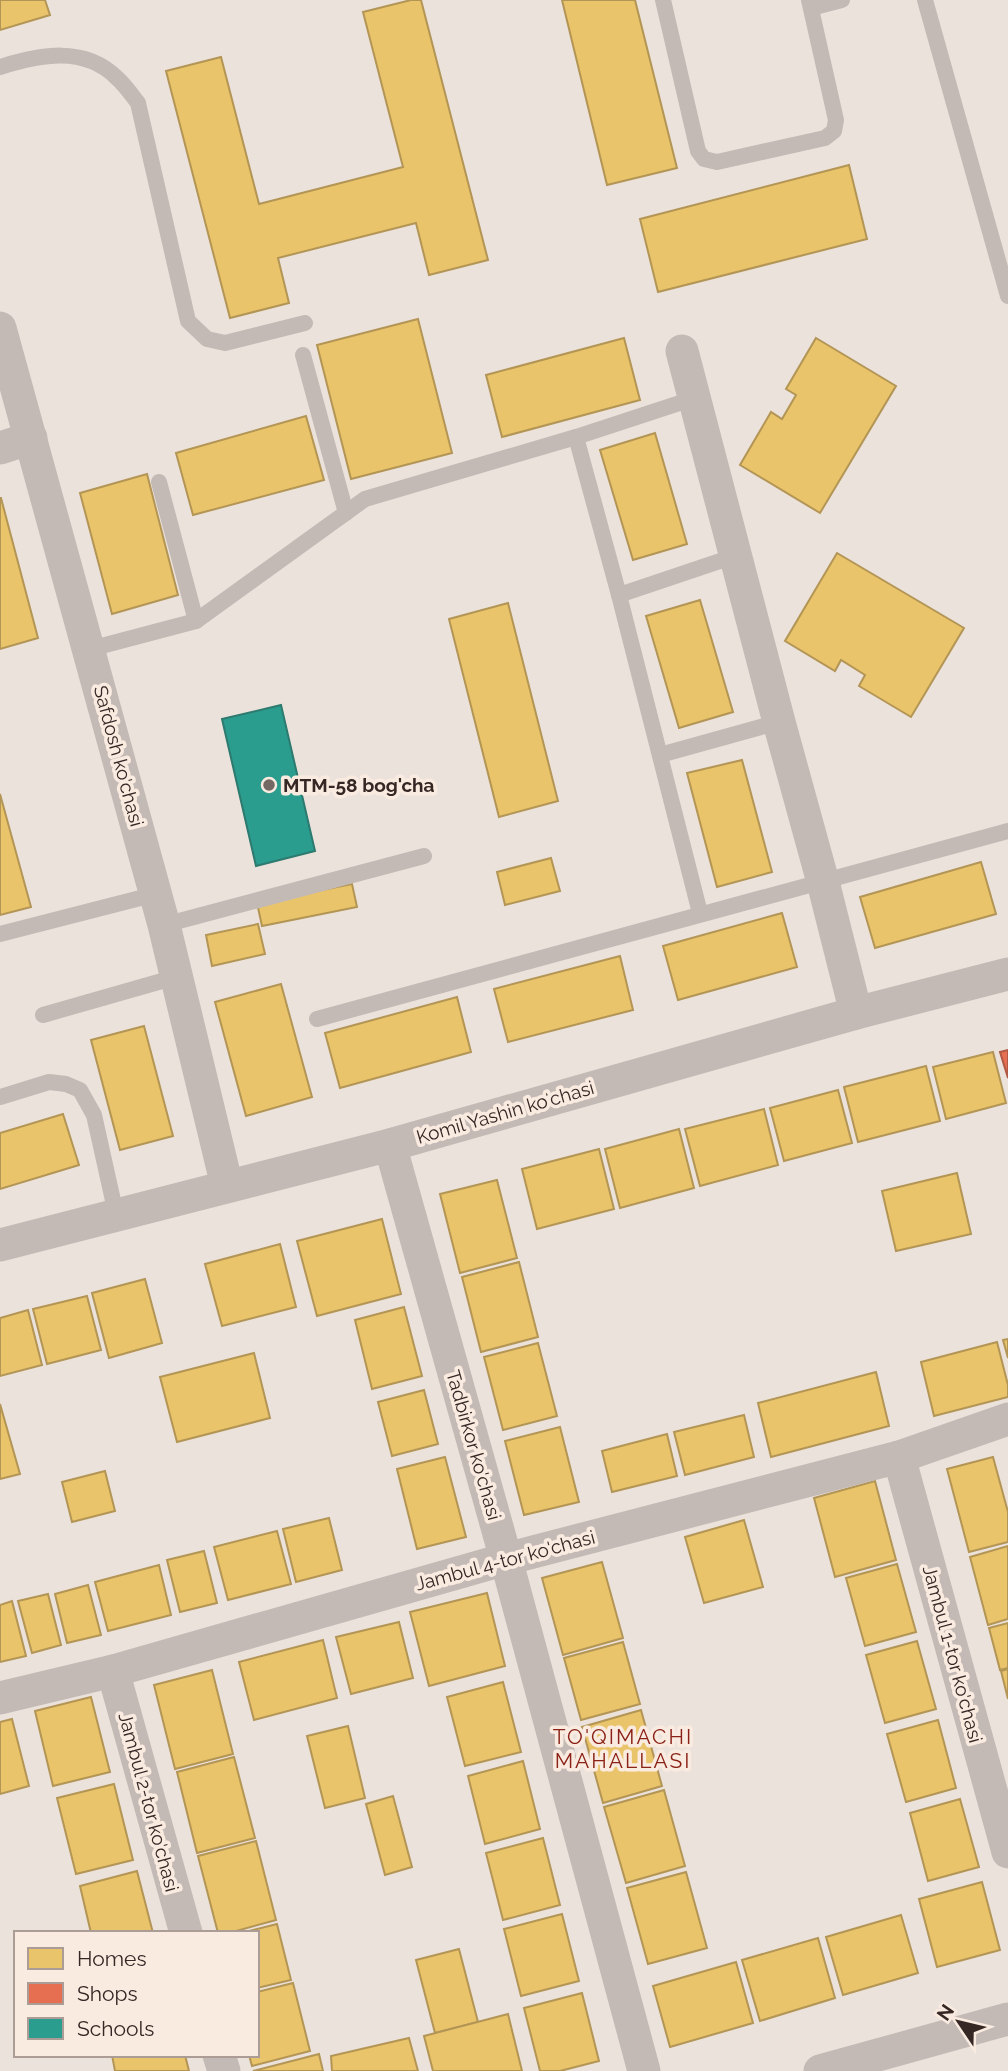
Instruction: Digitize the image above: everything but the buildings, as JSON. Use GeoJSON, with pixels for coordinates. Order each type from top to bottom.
{"type":"FeatureCollection","features":[{"type":"Feature","properties":{"kind":"street","name":"Safdosh ko'chasi"},"geometry":{"type":"LineString","coordinates":[[0,328],[160,909],[227,1186]]}},
{"type":"Feature","properties":{"kind":"street"},"geometry":{"type":"LineString","coordinates":[[682,351],[856,1013]]}},
{"type":"Feature","properties":{"kind":"street"},"geometry":{"type":"LineString","coordinates":[[0,448],[31,438]]}},
{"type":"Feature","properties":{"kind":"street","name":"Komil Yashin koʻchasi"},"geometry":{"type":"LineString","coordinates":[[0,1245],[390,1145],[856,1013],[1008,974]]}},
{"type":"Feature","properties":{"kind":"street","name":"Tadbirkor ko'chasi"},"geometry":{"type":"LineString","coordinates":[[390,1145],[506,1559],[644,2071]]}},
{"type":"Feature","properties":{"kind":"street","name":"Jambul 4-tor ko'chasi"},"geometry":{"type":"LineString","coordinates":[[0,1698],[113,1671],[506,1559],[899,1457],[1008,1419]]}},
{"type":"Feature","properties":{"kind":"street","name":"Jambul 1-tor ko'chasi"},"geometry":{"type":"LineString","coordinates":[[899,1457],[1008,1852]]}},
{"type":"Feature","properties":{"kind":"street","name":"Jambul 2-tor ko'chasi"},"geometry":{"type":"LineString","coordinates":[[113,1671],[185,1931]]}},
{"type":"Feature","properties":{"kind":"street"},"geometry":{"type":"LineString","coordinates":[[820,2071],[1008,2019]]}},
{"type":"Feature","properties":{"kind":"lane"},"geometry":{"type":"LineString","coordinates":[[663,0],[698,151],[704,159],[717,162],[825,138],[834,131],[836,120],[810,4],[842,0]]}},
{"type":"Feature","properties":{"kind":"lane"},"geometry":{"type":"LineString","coordinates":[[925,0],[1008,296]]}},
{"type":"Feature","properties":{"kind":"lane"},"geometry":{"type":"LineString","coordinates":[[0,67],[35,56],[65,55],[92,61],[116,76],[138,103],[188,321],[207,339],[225,343],[305,323]]}},
{"type":"Feature","properties":{"kind":"lane"},"geometry":{"type":"LineString","coordinates":[[303,355],[346,513]]}},
{"type":"Feature","properties":{"kind":"lane"},"geometry":{"type":"LineString","coordinates":[[90,649],[196,621],[365,499],[576,437],[695,398]]}},
{"type":"Feature","properties":{"kind":"lane"},"geometry":{"type":"LineString","coordinates":[[576,437],[700,913]]}},
{"type":"Feature","properties":{"kind":"lane"},"geometry":{"type":"LineString","coordinates":[[159,482],[196,621]]}},
{"type":"Feature","properties":{"kind":"lane"},"geometry":{"type":"LineString","coordinates":[[619,595],[735,556]]}},
{"type":"Feature","properties":{"kind":"lane"},"geometry":{"type":"LineString","coordinates":[[660,755],[779,722]]}},
{"type":"Feature","properties":{"kind":"lane"},"geometry":{"type":"LineString","coordinates":[[317,1019],[1008,831]]}},
{"type":"Feature","properties":{"kind":"lane"},"geometry":{"type":"LineString","coordinates":[[0,934],[160,909],[424,856]]}},
{"type":"Feature","properties":{"kind":"lane"},"geometry":{"type":"LineString","coordinates":[[43,1015],[176,977]]}},
{"type":"Feature","properties":{"kind":"lane"},"geometry":{"type":"LineString","coordinates":[[0,1097],[50,1082],[66,1084],[80,1090],[93,1115],[116,1214]]}},
{"type":"Feature","properties":{"kind":"place","name":"MTM-58 bog'cha"},"geometry":{"type":"Point","coordinates":[269,785]}},
{"type":"Feature","properties":{"kind":"district","name":"TO'QIMACHI MAHALLASI"},"geometry":{"type":"Point","coordinates":[623,1749]}}]}
